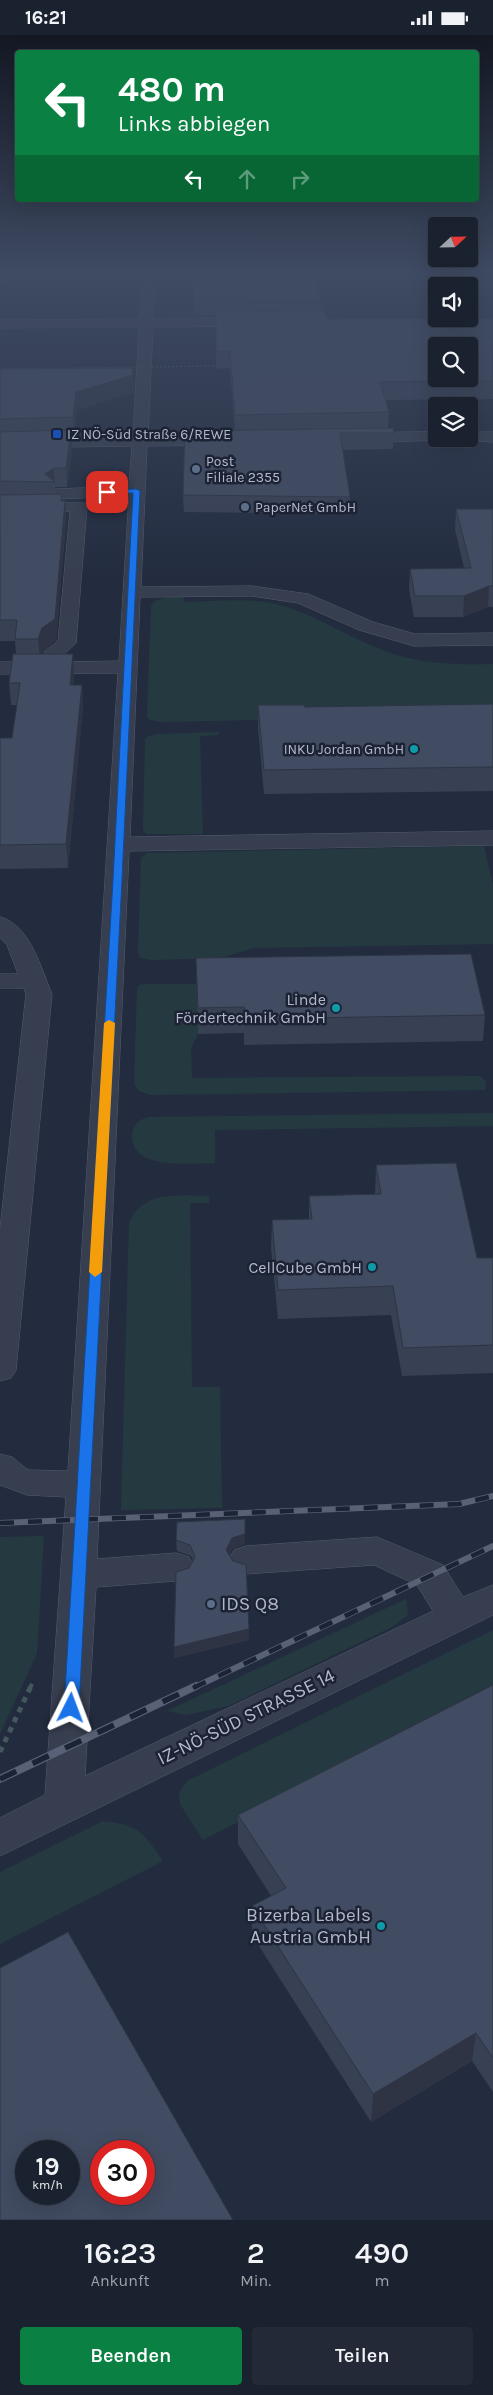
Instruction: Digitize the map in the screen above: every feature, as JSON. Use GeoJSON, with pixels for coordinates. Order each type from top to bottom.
{"type":"FeatureCollection","features":[{"type":"Feature","properties":{"kind":"street"},"geometry":{"type":"LineString","coordinates":[[64,1805],[79,1574],[120,844],[143,373]]}},
{"type":"Feature","properties":{"kind":"street"},"geometry":{"type":"LineString","coordinates":[[342,438],[428,437]]}},
{"type":"Feature","properties":{"kind":"street"},"geometry":{"type":"LineString","coordinates":[[478,437],[493,437]]}},
{"type":"Feature","properties":{"kind":"street"},"geometry":{"type":"LineString","coordinates":[[0,443],[236,440]]}},
{"type":"Feature","properties":{"kind":"street"},"geometry":{"type":"LineString","coordinates":[[0,494],[136,491]]}},
{"type":"Feature","properties":{"kind":"street"},"geometry":{"type":"LineString","coordinates":[[0,507],[79,506],[67,643],[52,655],[50,668]]}},
{"type":"Feature","properties":{"kind":"street"},"geometry":{"type":"LineString","coordinates":[[131,593],[252,591],[302,598],[366,626],[414,640],[493,639]]}},
{"type":"Feature","properties":{"kind":"street"},"geometry":{"type":"LineString","coordinates":[[0,668],[129,667]]}},
{"type":"Feature","properties":{"kind":"street"},"geometry":{"type":"LineString","coordinates":[[120,844],[493,838]]}},
{"type":"Feature","properties":{"kind":"street"},"geometry":{"type":"LineString","coordinates":[[0,924],[18,943],[39,994],[0,1370]]}},
{"type":"Feature","properties":{"kind":"street"},"geometry":{"type":"LineString","coordinates":[[0,981],[34,981]]}},
{"type":"Feature","properties":{"kind":"street"},"geometry":{"type":"LineString","coordinates":[[0,1466],[8,1476],[41,1484],[84,1483]]}},
{"type":"Feature","properties":{"kind":"street"},"geometry":{"type":"LineString","coordinates":[[246,1561],[376,1551],[430,1575],[456,1617]]}},
{"type":"Feature","properties":{"kind":"street"},"geometry":{"type":"LineString","coordinates":[[79,1574],[176,1567]]}},
{"type":"Feature","properties":{"kind":"street","name":"IZ-NÖ-SÜD STRASSE 14"},"geometry":{"type":"LineString","coordinates":[[0,1838],[64,1805],[493,1599]]}},
{"type":"Feature","properties":{"kind":"green space"},"geometry":{"type":"Polygon","coordinates":[[[174,595],[183,595],[184,602],[242,600],[276,604],[305,614],[399,656],[440,663],[493,664],[493,727],[258,728],[258,720],[161,722],[150,720],[147,716],[151,606],[155,601],[174,595]]]}},
{"type":"Feature","properties":{"kind":"green space"},"geometry":{"type":"Polygon","coordinates":[[[219,732],[219,735],[200,736],[203,834],[146,834],[143,829],[145,739],[158,734],[219,732]]]}},
{"type":"Feature","properties":{"kind":"green space"},"geometry":{"type":"Polygon","coordinates":[[[484,846],[493,885],[493,944],[254,948],[220,958],[151,960],[140,958],[138,952],[141,858],[147,853],[484,846]]]}},
{"type":"Feature","properties":{"kind":"green space"},"geometry":{"type":"Polygon","coordinates":[[[197,984],[198,1034],[191,1048],[192,1078],[480,1076],[486,1082],[485,1090],[151,1095],[139,1091],[134,1084],[137,988],[140,985],[197,984]]]}},
{"type":"Feature","properties":{"kind":"green space"},"geometry":{"type":"Polygon","coordinates":[[[493,1113],[493,1126],[215,1130],[215,1163],[178,1164],[152,1160],[141,1155],[134,1147],[132,1136],[136,1124],[148,1117],[493,1113]]]}},
{"type":"Feature","properties":{"kind":"green space"},"geometry":{"type":"Polygon","coordinates":[[[174,1196],[209,1196],[209,1203],[190,1203],[192,1387],[220,1387],[222,1508],[121,1510],[129,1223],[135,1212],[152,1200],[174,1196]]]}},
{"type":"Feature","properties":{"kind":"green space"},"geometry":{"type":"Polygon","coordinates":[[[44,1536],[37,1653],[0,1734],[0,1537],[44,1536]]]}},
{"type":"Feature","properties":{"kind":"green space"},"geometry":{"type":"Polygon","coordinates":[[[406,1599],[408,1615],[392,1627],[228,1706],[186,1715],[167,1711],[406,1599]]]}},
{"type":"Feature","properties":{"kind":"green space"},"geometry":{"type":"Polygon","coordinates":[[[493,1630],[493,1691],[203,1840],[180,1804],[179,1793],[187,1781],[493,1630]]]}},
{"type":"Feature","properties":{"kind":"green space"},"geometry":{"type":"Polygon","coordinates":[[[103,1821],[125,1825],[139,1832],[163,1861],[0,1944],[0,1872],[103,1821]]]}},
{"type":"Feature","properties":{"kind":"building"},"geometry":{"type":"Polygon","coordinates":[[[0,373],[133,373],[133,375],[76,392],[73,417],[0,419],[0,373]]]}},
{"type":"Feature","properties":{"kind":"building"},"geometry":{"type":"Polygon","coordinates":[[[232,373],[428,373],[428,382],[380,382],[389,412],[235,415],[232,373]]]}},
{"type":"Feature","properties":{"kind":"building"},"geometry":{"type":"Polygon","coordinates":[[[478,373],[493,373],[493,381],[478,381],[478,373]]]}},
{"type":"Feature","properties":{"kind":"building"},"geometry":{"type":"Polygon","coordinates":[[[393,428],[394,433],[340,433],[350,497],[183,495],[185,431],[393,428]]]}},
{"type":"Feature","properties":{"kind":"building"},"geometry":{"type":"Polygon","coordinates":[[[71,430],[66,468],[54,468],[45,474],[55,482],[0,481],[0,432],[71,430]]]}},
{"type":"Feature","properties":{"kind":"building"},"geometry":{"type":"Polygon","coordinates":[[[62,494],[61,501],[65,501],[55,619],[42,628],[38,639],[15,639],[17,620],[0,620],[0,495],[62,494]]]}},
{"type":"Feature","properties":{"kind":"building"},"geometry":{"type":"Polygon","coordinates":[[[456,509],[493,509],[493,586],[464,596],[415,596],[410,569],[471,568],[456,509]]]}},
{"type":"Feature","properties":{"kind":"building"},"geometry":{"type":"Polygon","coordinates":[[[13,654],[73,654],[70,685],[82,685],[66,844],[0,845],[0,738],[12,738],[20,683],[9,683],[13,654]]]}},
{"type":"Feature","properties":{"kind":"building"},"geometry":{"type":"Polygon","coordinates":[[[493,704],[493,767],[264,770],[258,705],[304,705],[305,707],[493,704]]]}},
{"type":"Feature","properties":{"kind":"building"},"geometry":{"type":"Polygon","coordinates":[[[471,954],[485,1015],[244,1019],[244,1007],[198,1008],[196,958],[471,954]]]}},
{"type":"Feature","properties":{"kind":"building","name":"CellCube GmbH"},"geometry":{"type":"Polygon","coordinates":[[[456,1163],[477,1258],[493,1258],[493,1345],[403,1348],[393,1286],[278,1290],[272,1220],[312,1219],[309,1196],[381,1194],[376,1165],[456,1163]]]}},
{"type":"Feature","properties":{"kind":"building","name":"IDS Q8"},"geometry":{"type":"Polygon","coordinates":[[[245,1519],[245,1534],[232,1538],[226,1550],[233,1561],[246,1565],[249,1629],[174,1647],[176,1572],[189,1568],[195,1557],[190,1545],[176,1540],[177,1522],[245,1519]]]}},
{"type":"Feature","properties":{"kind":"building","name":"Bizerba Labels Austria GmbH"},"geometry":{"type":"Polygon","coordinates":[[[493,1685],[493,2058],[476,2033],[373,2094],[252,1906],[286,1888],[238,1815],[493,1685]]]}},
{"type":"Feature","properties":{"kind":"building"},"geometry":{"type":"Polygon","coordinates":[[[68,1932],[233,2220],[0,2220],[0,1968],[68,1932]]]}},
{"type":"Feature","properties":{"kind":"railway"},"geometry":{"type":"LineString","coordinates":[[0,1523],[459,1504],[493,1496]]}},
{"type":"Feature","properties":{"kind":"railway"},"geometry":{"type":"LineString","coordinates":[[193,1688],[493,1546]]}},
{"type":"Feature","properties":{"kind":"railway"},"geometry":{"type":"LineString","coordinates":[[0,1779],[196,1686]]}},
{"type":"Feature","properties":{"kind":"slow traffic"},"geometry":{"type":"LineString","coordinates":[[95,1272],[109,1023]]}},
{"type":"Feature","properties":{"kind":"place","name":"IZ NÖ-Süd Straße 6/REWE"},"geometry":{"type":"Point","coordinates":[57,434]}},
{"type":"Feature","properties":{"kind":"place","name":"Post Filiale 2355"},"geometry":{"type":"Point","coordinates":[196,469]}},
{"type":"Feature","properties":{"kind":"place","name":"PaperNet GmbH"},"geometry":{"type":"Point","coordinates":[245,507]}},
{"type":"Feature","properties":{"kind":"place","name":"INKU Jordan GmbH"},"geometry":{"type":"Point","coordinates":[414,749]}},
{"type":"Feature","properties":{"kind":"place","name":"Linde Fördertechnik GmbH"},"geometry":{"type":"Point","coordinates":[336,1008]}},
{"type":"Feature","properties":{"kind":"place","name":"CellCube GmbH"},"geometry":{"type":"Point","coordinates":[372,1267]}},
{"type":"Feature","properties":{"kind":"place","name":"IDS Q8"},"geometry":{"type":"Point","coordinates":[211,1604]}},
{"type":"Feature","properties":{"kind":"place","name":"Bizerba Labels Austria GmbH"},"geometry":{"type":"Point","coordinates":[381,1926]}},
{"type":"Feature","properties":{"kind":"route"},"geometry":{"type":"LineString","coordinates":[[71,1708],[118,880],[136,491],[107,492]]}}]}
